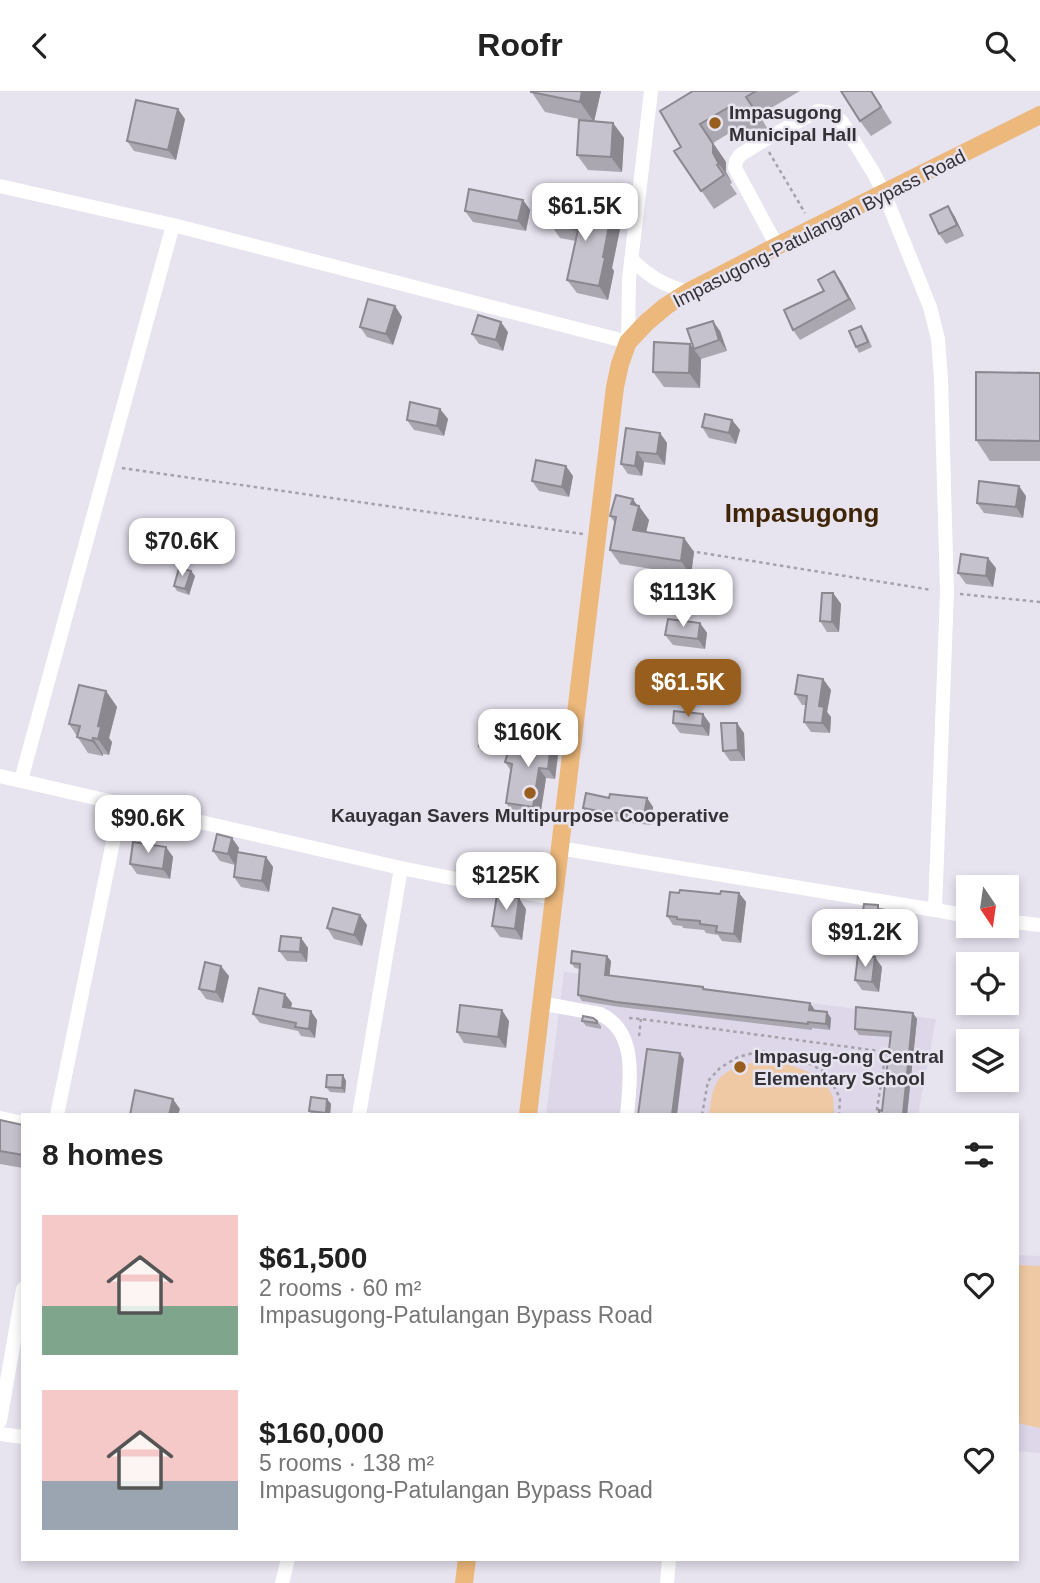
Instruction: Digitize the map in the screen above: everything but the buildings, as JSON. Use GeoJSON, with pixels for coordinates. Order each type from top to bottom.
{"type":"FeatureCollection","features":[{"type":"Feature","properties":{"kind":"main road","name":"Impasugong-Patulangan Bypass Road"},"geometry":{"type":"LineString","coordinates":[[528,1113],[615,387],[628,342],[666,306],[688,292],[1040,115]]}},
{"type":"Feature","properties":{"kind":"main road"},"geometry":{"type":"LineString","coordinates":[[464,1583],[467,1561]]}},
{"type":"Feature","properties":{"kind":"street"},"geometry":{"type":"LineString","coordinates":[[0,186],[173,225],[628,342],[631,259],[651,91]]}},
{"type":"Feature","properties":{"kind":"street"},"geometry":{"type":"LineString","coordinates":[[776,246],[735,168],[736,161],[740,155],[817,111],[831,113],[842,122],[884,193],[930,307],[938,339],[947,592],[935,910]]}},
{"type":"Feature","properties":{"kind":"street"},"geometry":{"type":"LineString","coordinates":[[21,780],[173,225]]}},
{"type":"Feature","properties":{"kind":"street"},"geometry":{"type":"LineString","coordinates":[[631,259],[660,283],[688,292]]}},
{"type":"Feature","properties":{"kind":"street"},"geometry":{"type":"LineString","coordinates":[[0,776],[401,868],[553,898]]}},
{"type":"Feature","properties":{"kind":"street"},"geometry":{"type":"LineString","coordinates":[[57,1113],[121,803]]}},
{"type":"Feature","properties":{"kind":"street"},"geometry":{"type":"LineString","coordinates":[[559,848],[956,914]]}},
{"type":"Feature","properties":{"kind":"street"},"geometry":{"type":"LineString","coordinates":[[359,1113],[401,868]]}},
{"type":"Feature","properties":{"kind":"street"},"geometry":{"type":"LineString","coordinates":[[1019,923],[1040,925]]}},
{"type":"Feature","properties":{"kind":"street"},"geometry":{"type":"LineString","coordinates":[[540,1003],[600,1014],[616,1025],[629,1054],[626,1113]]}},
{"type":"Feature","properties":{"kind":"street"},"geometry":{"type":"LineString","coordinates":[[0,1118],[21,1123]]}},
{"type":"Feature","properties":{"kind":"street"},"geometry":{"type":"LineString","coordinates":[[0,1421],[21,1300]]}},
{"type":"Feature","properties":{"kind":"street"},"geometry":{"type":"LineString","coordinates":[[0,1434],[21,1437]]}},
{"type":"Feature","properties":{"kind":"street"},"geometry":{"type":"LineString","coordinates":[[282,1583],[288,1561]]}},
{"type":"Feature","properties":{"kind":"street"},"geometry":{"type":"LineString","coordinates":[[667,1583],[669,1561]]}},
{"type":"Feature","properties":{"kind":"path"},"geometry":{"type":"LineString","coordinates":[[763,141],[814,228]]}},
{"type":"Feature","properties":{"kind":"path"},"geometry":{"type":"LineString","coordinates":[[108,466],[597,536]]}},
{"type":"Feature","properties":{"kind":"path"},"geometry":{"type":"LineString","coordinates":[[691,551],[947,592],[1040,602]]}},
{"type":"Feature","properties":{"kind":"path"},"geometry":{"type":"LineString","coordinates":[[608,1018],[641,1019],[886,1052],[876,1113]]}},
{"type":"Feature","properties":{"kind":"path"},"geometry":{"type":"LineString","coordinates":[[702,1113],[708,1081],[720,1067],[738,1057],[761,1051],[797,1057],[827,1073],[840,1098],[839,1113]]}},
{"type":"Feature","properties":{"kind":"shaded area","name":"Impasug-ong Central Elementary School"},"geometry":{"type":"Polygon","coordinates":[[[564,972],[936,1019],[918,1113],[546,1113],[564,972]]]}},
{"type":"Feature","properties":{"kind":"shaded area"},"geometry":{"type":"Polygon","coordinates":[[[758,1061],[784,1063],[809,1072],[827,1086],[833,1097],[834,1113],[709,1113],[718,1080],[733,1069],[758,1061]]]}},
{"type":"Feature","properties":{"kind":"shaded area"},"geometry":{"type":"Polygon","coordinates":[[[1019,1255],[1040,1256],[1040,1453],[1019,1451],[1019,1255]]]}},
{"type":"Feature","properties":{"kind":"shaded area"},"geometry":{"type":"Polygon","coordinates":[[[1019,1265],[1040,1266],[1040,1428],[1019,1423],[1019,1265]]]}},
{"type":"Feature","properties":{"kind":"place","name":"Impasugong Municipal Hall"},"geometry":{"type":"Point","coordinates":[715,123]}},
{"type":"Feature","properties":{"kind":"place","name":"Kauyagan Savers Multipurpose Cooperative"},"geometry":{"type":"Point","coordinates":[530,793]}},
{"type":"Feature","properties":{"kind":"place","name":"Impasug-ong Central Elementary School"},"geometry":{"type":"Point","coordinates":[740,1067]}},
{"type":"Feature","properties":{"kind":"district","name":"Impasugong"},"geometry":{"type":"Point","coordinates":[802,513]}}]}
